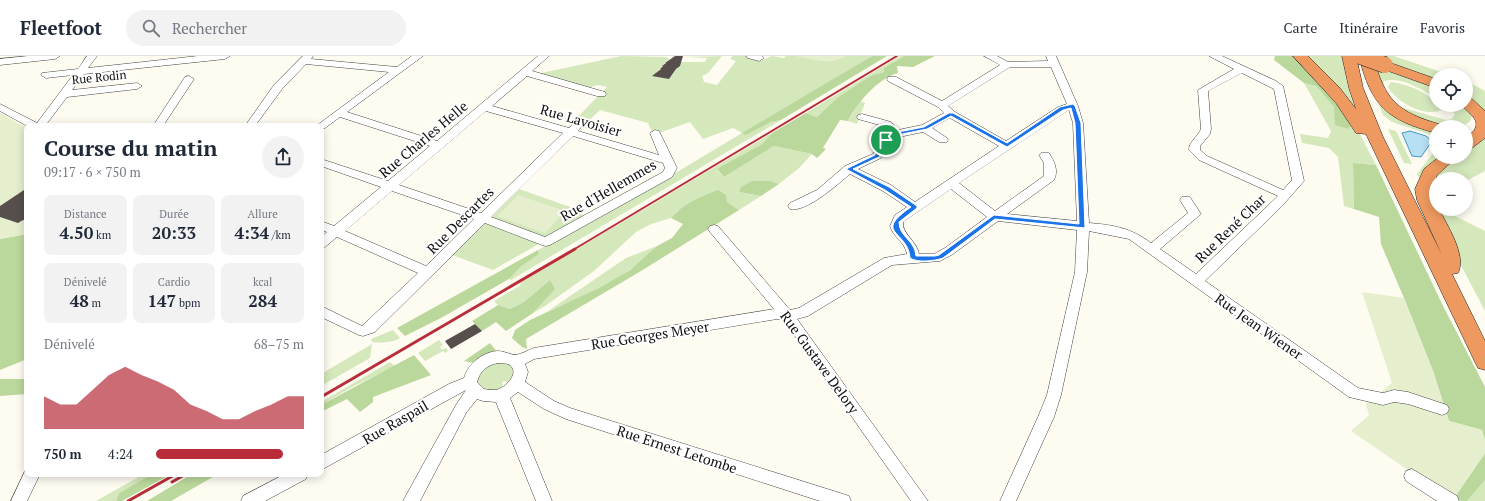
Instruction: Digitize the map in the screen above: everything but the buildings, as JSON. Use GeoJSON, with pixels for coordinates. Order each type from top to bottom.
{"type":"FeatureCollection","features":[{"type":"Feature","properties":{"kind":"highway"},"geometry":{"type":"LineString","coordinates":[[1300,56],[1329,84],[1351,110],[1386,175],[1399,188]]}},
{"type":"Feature","properties":{"kind":"highway"},"geometry":{"type":"LineString","coordinates":[[1349,56],[1364,111],[1375,138],[1485,362]]}},
{"type":"Feature","properties":{"kind":"highway"},"geometry":{"type":"LineString","coordinates":[[1360,56],[1429,81]]}},
{"type":"Feature","properties":{"kind":"highway"},"geometry":{"type":"LineString","coordinates":[[1360,56],[1367,90],[1384,136],[1485,335]]}},
{"type":"Feature","properties":{"kind":"highway"},"geometry":{"type":"LineString","coordinates":[[1366,56],[1378,93],[1390,109],[1411,120],[1429,126]]}},
{"type":"Feature","properties":{"kind":"highway"},"geometry":{"type":"LineString","coordinates":[[1473,107],[1484,118],[1485,124],[1480,136],[1473,140]]}},
{"type":"Feature","properties":{"kind":"highway"},"geometry":{"type":"LineString","coordinates":[[1473,111],[1476,121],[1473,125]]}},
{"type":"Feature","properties":{"kind":"highway"},"geometry":{"type":"LineString","coordinates":[[1441,164],[1430,173],[1424,189],[1426,200],[1451,254],[1451,268]]}},
{"type":"Feature","properties":{"kind":"street"},"geometry":{"type":"LineString","coordinates":[[0,62],[55,56]]}},
{"type":"Feature","properties":{"kind":"street"},"geometry":{"type":"LineString","coordinates":[[42,123],[92,56]]}},
{"type":"Feature","properties":{"kind":"street"},"geometry":{"type":"LineString","coordinates":[[46,76],[225,56]]}},
{"type":"Feature","properties":{"kind":"street"},"geometry":{"type":"LineString","coordinates":[[324,124],[418,56]]}},
{"type":"Feature","properties":{"kind":"street","name":"Rue Charles Helle"},"geometry":{"type":"LineString","coordinates":[[324,242],[544,56]]}},
{"type":"Feature","properties":{"kind":"street"},"geometry":{"type":"LineString","coordinates":[[988,56],[1007,65]]}},
{"type":"Feature","properties":{"kind":"street","name":"Rue René Char"},"geometry":{"type":"LineString","coordinates":[[1196,282],[1285,196],[1298,180],[1281,91],[1272,83],[1214,56]]}},
{"type":"Feature","properties":{"kind":"street"},"geometry":{"type":"LineString","coordinates":[[252,123],[278,88],[305,59],[399,70]]}},
{"type":"Feature","properties":{"kind":"street"},"geometry":{"type":"LineString","coordinates":[[942,105],[1007,65],[1052,60],[1073,106],[1078,123],[1082,227],[1081,272],[1054,395],[1046,417],[1008,501]]}},
{"type":"Feature","properties":{"kind":"street"},"geometry":{"type":"LineString","coordinates":[[1242,69],[1203,90],[1206,132],[1196,143],[1194,147],[1195,150],[1204,158],[1285,196]]}},
{"type":"Feature","properties":{"kind":"street"},"geometry":{"type":"LineString","coordinates":[[525,72],[601,94]]}},
{"type":"Feature","properties":{"kind":"street"},"geometry":{"type":"LineString","coordinates":[[160,123],[189,79]]}},
{"type":"Feature","properties":{"kind":"street"},"geometry":{"type":"LineString","coordinates":[[892,79],[942,105],[951,114],[1007,146]]}},
{"type":"Feature","properties":{"kind":"street","name":"Rue Rodin"},"geometry":{"type":"LineString","coordinates":[[65,94],[137,86]]}},
{"type":"Feature","properties":{"kind":"street"},"geometry":{"type":"LineString","coordinates":[[913,258],[912,249],[909,243],[900,235],[896,227],[896,222],[899,218],[952,184],[1062,108],[1073,106]]}},
{"type":"Feature","properties":{"kind":"street"},"geometry":{"type":"LineString","coordinates":[[0,107],[29,123]]}},
{"type":"Feature","properties":{"kind":"street","name":"Rue Lavoisier"},"geometry":{"type":"LineString","coordinates":[[485,107],[573,130],[668,162]]}},
{"type":"Feature","properties":{"kind":"street"},"geometry":{"type":"LineString","coordinates":[[339,113],[439,145]]}},
{"type":"Feature","properties":{"kind":"street"},"geometry":{"type":"LineString","coordinates":[[794,206],[821,192],[849,169],[877,156],[886,140],[895,134],[925,128],[944,116],[951,114]]}},
{"type":"Feature","properties":{"kind":"street"},"geometry":{"type":"LineString","coordinates":[[862,118],[887,124],[895,134]]}},
{"type":"Feature","properties":{"kind":"street"},"geometry":{"type":"LineString","coordinates":[[925,128],[943,140]]}},
{"type":"Feature","properties":{"kind":"street","name":"Rue Descartes"},"geometry":{"type":"LineString","coordinates":[[324,313],[353,328],[363,331],[370,328],[573,130]]}},
{"type":"Feature","properties":{"kind":"street","name":"Rue d'Hellemmes"},"geometry":{"type":"LineString","coordinates":[[483,218],[546,242],[668,174],[671,168],[655,133]]}},
{"type":"Feature","properties":{"kind":"street","name":"Rue Georges Meyer"},"geometry":{"type":"LineString","coordinates":[[517,363],[522,358],[534,354],[777,314],[792,315],[803,312],[888,261],[913,258],[936,258],[941,256],[994,217],[1014,205],[1050,177],[1050,163],[1045,155]]}},
{"type":"Feature","properties":{"kind":"street"},"geometry":{"type":"LineString","coordinates":[[324,163],[483,218]]}},
{"type":"Feature","properties":{"kind":"street"},"geometry":{"type":"LineString","coordinates":[[849,169],[887,188],[915,207]]}},
{"type":"Feature","properties":{"kind":"street"},"geometry":{"type":"LineString","coordinates":[[952,184],[994,217]]}},
{"type":"Feature","properties":{"kind":"street"},"geometry":{"type":"LineString","coordinates":[[1152,249],[1195,214],[1186,200]]}},
{"type":"Feature","properties":{"kind":"street","name":"Rue Jean Wiener"},"geometry":{"type":"LineString","coordinates":[[994,217],[1125,233],[1152,249],[1196,282],[1354,393],[1383,399],[1394,396],[1408,398],[1442,409]]}},
{"type":"Feature","properties":{"kind":"street"},"geometry":{"type":"LineString","coordinates":[[324,226],[428,272]]}},
{"type":"Feature","properties":{"kind":"street","name":"Rue Gustave Delory"},"geometry":{"type":"LineString","coordinates":[[714,229],[786,314],[920,501]]}},
{"type":"Feature","properties":{"kind":"street"},"geometry":{"type":"LineString","coordinates":[[411,501],[473,387],[473,371],[490,358],[505,357],[517,363],[521,373],[517,384],[507,392],[501,395],[487,396],[473,387]]}},
{"type":"Feature","properties":{"kind":"street","name":"Rue Ernest Letombe"},"geometry":{"type":"LineString","coordinates":[[517,384],[549,405],[566,413],[843,501]]}},
{"type":"Feature","properties":{"kind":"street","name":"Rue Raspail"},"geometry":{"type":"LineString","coordinates":[[324,461],[454,388],[473,387]]}},
{"type":"Feature","properties":{"kind":"street"},"geometry":{"type":"LineString","coordinates":[[501,395],[544,501]]}},
{"type":"Feature","properties":{"kind":"street"},"geometry":{"type":"LineString","coordinates":[[1412,476],[1451,501]]}},
{"type":"Feature","properties":{"kind":"street"},"geometry":{"type":"LineString","coordinates":[[19,501],[31,477]]}},
{"type":"Feature","properties":{"kind":"street"},"geometry":{"type":"LineString","coordinates":[[249,501],[294,477]]}},
{"type":"Feature","properties":{"kind":"green space"},"geometry":{"type":"Polygon","coordinates":[[[621,56],[666,57],[670,59],[654,75],[669,79],[681,62],[705,62],[707,58],[683,57],[722,56],[708,73],[702,76],[704,82],[717,85],[736,61],[730,59],[733,56],[745,56],[760,61],[772,56],[784,58],[786,56],[797,56],[822,61],[831,61],[845,56],[872,56],[809,94],[746,135],[771,122],[781,120],[511,280],[509,279],[514,271],[539,254],[538,250],[677,172],[742,133],[733,128],[703,139],[690,122],[653,135],[648,123],[600,110],[579,130],[568,127],[607,87],[598,85],[587,88],[537,74],[621,56]]]}},
{"type":"Feature","properties":{"kind":"green space"},"geometry":{"type":"Polygon","coordinates":[[[797,56],[845,56],[834,61],[828,61],[797,56]]]}},
{"type":"Feature","properties":{"kind":"green space"},"geometry":{"type":"Polygon","coordinates":[[[872,56],[887,56],[781,120],[771,122],[746,135],[742,133],[872,56]]]}},
{"type":"Feature","properties":{"kind":"green space"},"geometry":{"type":"Polygon","coordinates":[[[900,56],[904,56],[895,61],[884,72],[870,76],[837,98],[817,117],[806,113],[900,56]]]}},
{"type":"Feature","properties":{"kind":"green space"},"geometry":{"type":"Polygon","coordinates":[[[904,56],[935,56],[913,67],[897,66],[898,73],[883,80],[868,92],[848,121],[840,120],[823,148],[826,149],[817,158],[812,154],[774,146],[724,177],[717,169],[762,144],[772,133],[806,113],[817,117],[837,98],[870,76],[884,72],[884,68],[904,56]]]}},
{"type":"Feature","properties":{"kind":"green space"},"geometry":{"type":"Polygon","coordinates":[[[1275,56],[1295,56],[1352,119],[1349,129],[1335,125],[1334,107],[1316,86],[1304,83],[1274,60],[1275,56]]]}},
{"type":"Feature","properties":{"kind":"green space"},"geometry":{"type":"Polygon","coordinates":[[[1303,56],[1342,56],[1347,83],[1356,113],[1303,56]]]}},
{"type":"Feature","properties":{"kind":"green space"},"geometry":{"type":"Polygon","coordinates":[[[1368,56],[1394,56],[1429,68],[1429,94],[1411,84],[1397,80],[1384,81],[1383,86],[1368,56]]]}},
{"type":"Feature","properties":{"kind":"green space"},"geometry":{"type":"Polygon","coordinates":[[[1391,82],[1403,84],[1415,88],[1425,94],[1429,97],[1429,112],[1414,108],[1406,104],[1392,93],[1388,87],[1391,82]]]}},
{"type":"Feature","properties":{"kind":"green space"},"geometry":{"type":"Polygon","coordinates":[[[1304,83],[1316,86],[1334,107],[1352,119],[1376,165],[1353,163],[1354,209],[1344,206],[1338,157],[1329,148],[1302,143],[1300,134],[1328,138],[1331,131],[1304,83]]]}},
{"type":"Feature","properties":{"kind":"green space"},"geometry":{"type":"Polygon","coordinates":[[[1473,85],[1485,91],[1485,112],[1473,102],[1473,85]]]}},
{"type":"Feature","properties":{"kind":"green space"},"geometry":{"type":"Polygon","coordinates":[[[1377,99],[1429,126],[1429,134],[1392,122],[1383,115],[1377,99]]]}},
{"type":"Feature","properties":{"kind":"green space"},"geometry":{"type":"Polygon","coordinates":[[[860,101],[865,103],[857,124],[848,121],[860,101]]]}},
{"type":"Feature","properties":{"kind":"green space"},"geometry":{"type":"Polygon","coordinates":[[[1390,104],[1446,120],[1429,120],[1429,124],[1390,104]]]}},
{"type":"Feature","properties":{"kind":"green space"},"geometry":{"type":"Polygon","coordinates":[[[1453,112],[1470,112],[1472,115],[1471,120],[1446,120],[1452,119],[1455,114],[1453,112]]]}},
{"type":"Feature","properties":{"kind":"green space"},"geometry":{"type":"Polygon","coordinates":[[[0,113],[24,126],[24,235],[0,239],[0,113]]]}},
{"type":"Feature","properties":{"kind":"green space"},"geometry":{"type":"Polygon","coordinates":[[[1388,129],[1396,131],[1412,164],[1404,163],[1388,129]]]}},
{"type":"Feature","properties":{"kind":"green space"},"geometry":{"type":"Polygon","coordinates":[[[772,133],[762,144],[717,170],[724,177],[774,146],[812,154],[799,168],[779,184],[771,181],[739,192],[761,196],[739,210],[727,202],[678,210],[671,218],[651,224],[636,232],[594,271],[533,313],[543,301],[550,280],[524,302],[510,309],[498,305],[494,301],[521,285],[520,283],[772,133]]]}},
{"type":"Feature","properties":{"kind":"green space"},"geometry":{"type":"Polygon","coordinates":[[[1485,135],[1485,171],[1473,177],[1473,172],[1440,172],[1448,164],[1473,164],[1473,145],[1485,135]]]}},
{"type":"Feature","properties":{"kind":"green space"},"geometry":{"type":"Polygon","coordinates":[[[1429,158],[1429,164],[1438,164],[1431,172],[1429,172],[1422,182],[1417,174],[1429,158]]]}},
{"type":"Feature","properties":{"kind":"green space"},"geometry":{"type":"Polygon","coordinates":[[[1353,163],[1376,165],[1443,306],[1485,387],[1485,441],[1482,430],[1449,421],[1433,371],[1381,244],[1379,217],[1354,209],[1353,163]]]}},
{"type":"Feature","properties":{"kind":"green space"},"geometry":{"type":"Polygon","coordinates":[[[752,181],[771,181],[779,184],[761,196],[739,192],[741,187],[752,181]]]}},
{"type":"Feature","properties":{"kind":"green space"},"geometry":{"type":"Polygon","coordinates":[[[519,189],[573,208],[586,218],[547,238],[490,219],[519,189]]]}},
{"type":"Feature","properties":{"kind":"green space"},"geometry":{"type":"Polygon","coordinates":[[[718,190],[726,195],[727,202],[739,210],[641,271],[526,339],[527,349],[522,347],[512,338],[515,330],[530,320],[599,288],[630,270],[657,246],[672,238],[683,224],[671,218],[681,208],[718,190]]]}},
{"type":"Feature","properties":{"kind":"green space"},"geometry":{"type":"Polygon","coordinates":[[[518,195],[565,211],[545,233],[497,216],[518,195]]]}},
{"type":"Feature","properties":{"kind":"green space"},"geometry":{"type":"Polygon","coordinates":[[[1439,216],[1455,216],[1485,231],[1485,311],[1455,254],[1439,216]]]}},
{"type":"Feature","properties":{"kind":"green space"},"geometry":{"type":"Polygon","coordinates":[[[484,223],[537,241],[537,245],[493,270],[452,255],[484,223]]]}},
{"type":"Feature","properties":{"kind":"green space"},"geometry":{"type":"Polygon","coordinates":[[[24,235],[24,360],[0,370],[0,239],[24,235]]]}},
{"type":"Feature","properties":{"kind":"green space"},"geometry":{"type":"Polygon","coordinates":[[[657,246],[646,257],[620,276],[592,292],[548,311],[626,258],[657,246]]]}},
{"type":"Feature","properties":{"kind":"green space"},"geometry":{"type":"Polygon","coordinates":[[[538,250],[539,254],[521,266],[509,279],[441,318],[405,336],[397,328],[538,250]]]}},
{"type":"Feature","properties":{"kind":"green space"},"geometry":{"type":"Polygon","coordinates":[[[550,280],[555,289],[533,313],[506,331],[496,322],[482,331],[472,321],[498,305],[510,309],[524,302],[550,280]]]}},
{"type":"Feature","properties":{"kind":"green space"},"geometry":{"type":"Polygon","coordinates":[[[1362,292],[1404,298],[1433,371],[1449,421],[1482,430],[1485,441],[1485,453],[1455,497],[1408,470],[1351,431],[1369,415],[1366,404],[1392,383],[1362,292]]]}},
{"type":"Feature","properties":{"kind":"green space"},"geometry":{"type":"Polygon","coordinates":[[[393,330],[400,338],[394,341],[372,342],[371,339],[393,330]]]}},
{"type":"Feature","properties":{"kind":"green space"},"geometry":{"type":"Polygon","coordinates":[[[439,340],[443,345],[440,347],[442,350],[446,348],[448,351],[445,353],[443,351],[425,361],[418,353],[439,340]]]}},
{"type":"Feature","properties":{"kind":"green space"},"geometry":{"type":"Polygon","coordinates":[[[490,343],[497,352],[474,363],[464,361],[490,343]]]}},
{"type":"Feature","properties":{"kind":"green space"},"geometry":{"type":"Polygon","coordinates":[[[372,344],[370,358],[324,384],[324,372],[372,344]]]}},
{"type":"Feature","properties":{"kind":"green space"},"geometry":{"type":"Polygon","coordinates":[[[414,355],[431,375],[373,397],[373,402],[360,412],[347,399],[324,410],[324,403],[414,355]]]}},
{"type":"Feature","properties":{"kind":"green space"},"geometry":{"type":"Polygon","coordinates":[[[505,361],[516,368],[510,385],[505,381],[502,382],[504,389],[491,391],[483,389],[476,378],[484,366],[505,361]]]}},
{"type":"Feature","properties":{"kind":"green space"},"geometry":{"type":"Polygon","coordinates":[[[390,362],[395,366],[352,387],[324,403],[324,400],[390,362]]]}},
{"type":"Feature","properties":{"kind":"green space"},"geometry":{"type":"Polygon","coordinates":[[[0,379],[23,379],[24,394],[0,396],[0,379]]]}},
{"type":"Feature","properties":{"kind":"green space"},"geometry":{"type":"Polygon","coordinates":[[[1485,453],[1485,480],[1467,501],[1461,501],[1455,497],[1485,453]]]}},
{"type":"Feature","properties":{"kind":"green space"},"geometry":{"type":"Polygon","coordinates":[[[139,477],[147,477],[119,493],[116,501],[96,501],[139,477]]]}},
{"type":"Feature","properties":{"kind":"green space"},"geometry":{"type":"Polygon","coordinates":[[[147,477],[166,477],[122,501],[116,501],[119,493],[147,477]]]}},
{"type":"Feature","properties":{"kind":"green space"},"geometry":{"type":"Polygon","coordinates":[[[187,477],[213,477],[171,501],[147,501],[187,477]]]}},
{"type":"Feature","properties":{"kind":"green space"},"geometry":{"type":"Polygon","coordinates":[[[1485,480],[1485,501],[1467,501],[1485,480]]]}},
{"type":"Feature","properties":{"kind":"water"},"geometry":{"type":"Polygon","coordinates":[[[1410,131],[1426,136],[1429,138],[1429,145],[1421,157],[1412,156],[1402,133],[1410,131]]]}},
{"type":"Feature","properties":{"kind":"railway"},"geometry":{"type":"LineString","coordinates":[[573,250],[897,56]]}},
{"type":"Feature","properties":{"kind":"railway"},"geometry":{"type":"LineString","coordinates":[[324,395],[575,249]]}},
{"type":"Feature","properties":{"kind":"railway"},"geometry":{"type":"LineString","coordinates":[[128,501],[171,477]]}},
{"type":"Feature","properties":{"kind":"railway"},"geometry":{"type":"LineString","coordinates":[[172,482],[181,477]]}},
{"type":"Feature","properties":{"kind":"route"},"geometry":{"type":"LineString","coordinates":[[1073,106],[1078,123],[1082,227],[994,217],[941,256],[936,258],[913,258],[912,249],[909,243],[900,235],[896,227],[896,222],[899,218],[915,207],[887,188],[849,169],[877,156],[886,140],[895,134],[925,128],[944,116],[951,114],[1007,146],[1062,108],[1073,106]]}}]}
